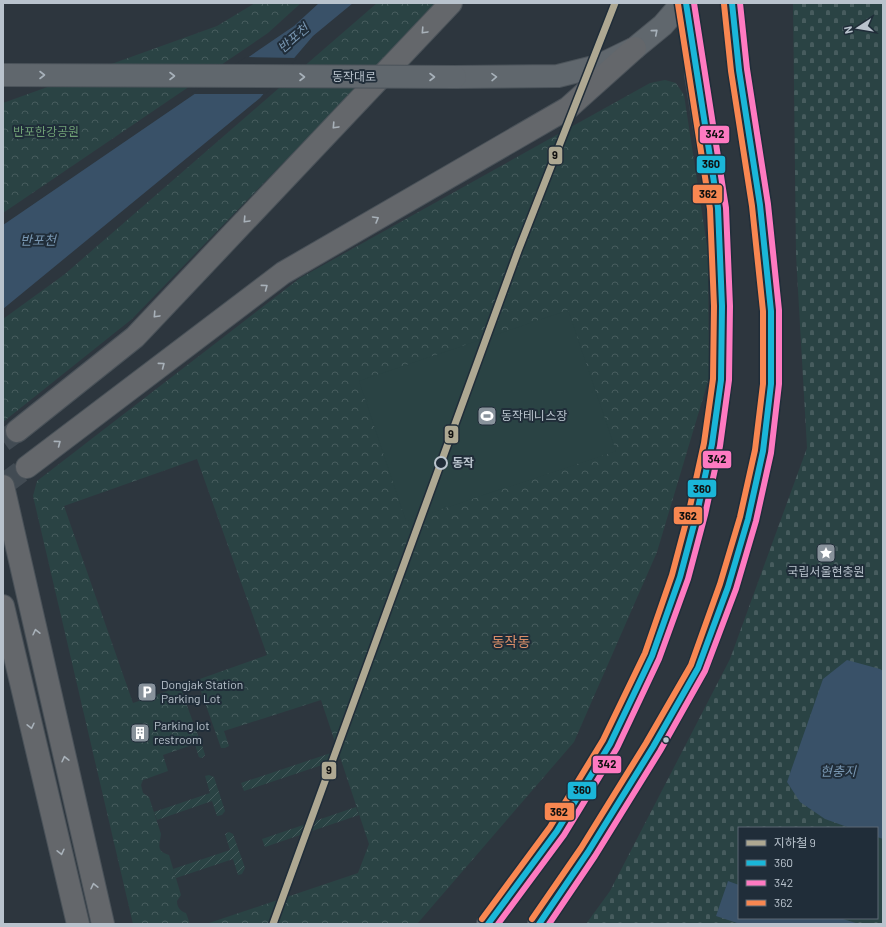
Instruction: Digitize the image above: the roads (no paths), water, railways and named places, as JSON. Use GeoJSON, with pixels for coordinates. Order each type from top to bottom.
{"type":"FeatureCollection","features":[{"type":"Feature","properties":{"kind":"highway"},"geometry":{"type":"LineString","coordinates":[[17,430],[135,337],[451,3]]}},
{"type":"Feature","properties":{"kind":"highway"},"geometry":{"type":"LineString","coordinates":[[27,467],[283,273],[568,108],[635,48]]}},
{"type":"Feature","properties":{"kind":"highway"},"geometry":{"type":"LineString","coordinates":[[3,486],[102,924]]}},
{"type":"Feature","properties":{"kind":"highway"},"geometry":{"type":"LineString","coordinates":[[3,606],[78,924]]}},
{"type":"Feature","properties":{"kind":"highway"},"geometry":{"type":"LineString","coordinates":[[3,644],[24,697]]}},
{"type":"Feature","properties":{"kind":"main road","name":"동작대로"},"geometry":{"type":"LineString","coordinates":[[3,75],[558,76],[598,66],[635,48],[663,26],[682,3]]}},
{"type":"Feature","properties":{"kind":"main road"},"geometry":{"type":"LineString","coordinates":[[538,924],[592,845],[654,747],[698,668],[728,586],[748,519],[764,451],[771,384],[771,311],[760,205],[740,70],[732,3]]}},
{"type":"Feature","properties":{"kind":"main road"},"geometry":{"type":"LineString","coordinates":[[488,924],[557,831],[610,744],[652,656],[680,576],[697,513],[712,444],[721,380],[722,306],[718,208],[696,74]]}},
{"type":"Feature","properties":{"kind":"water","name":"반포천"},"geometry":{"type":"Polygon","coordinates":[[[319,3],[353,3],[313,36],[260,98],[3,309],[3,225],[294,26],[319,3]]]}},
{"type":"Feature","properties":{"kind":"water","name":"현충지"},"geometry":{"type":"Polygon","coordinates":[[[847,660],[883,671],[883,839],[878,837],[878,827],[847,827],[825,819],[800,802],[787,782],[823,679],[847,660]]]}},
{"type":"Feature","properties":{"kind":"water"},"geometry":{"type":"Polygon","coordinates":[[[728,881],[738,885],[738,919],[843,919],[859,924],[740,924],[716,916],[728,881]]]}},
{"type":"Feature","properties":{"kind":"tunnel"},"geometry":{"type":"LineString","coordinates":[[686,3],[696,74]]}},
{"type":"Feature","properties":{"kind":"tunnel"},"geometry":{"type":"LineString","coordinates":[[3,441],[17,431]]}},
{"type":"Feature","properties":{"kind":"tunnel"},"geometry":{"type":"LineString","coordinates":[[3,485],[27,467]]}},
{"type":"Feature","properties":{"kind":"metro line","name":"9"},"geometry":{"type":"LineString","coordinates":[[273,924],[518,251],[615,3]]}},
{"type":"Feature","properties":{"kind":"place","name":"동작테니스장"},"geometry":{"type":"Point","coordinates":[487,416]}},
{"type":"Feature","properties":{"kind":"place","name":"동작"},"geometry":{"type":"Point","coordinates":[441,463]}},
{"type":"Feature","properties":{"kind":"place","name":"국립서울현충원"},"geometry":{"type":"Point","coordinates":[826,553]}},
{"type":"Feature","properties":{"kind":"place","name":"Dongjak Station Parking Lot"},"geometry":{"type":"Point","coordinates":[147,692]}},
{"type":"Feature","properties":{"kind":"place","name":"Parking lot restroom"},"geometry":{"type":"Point","coordinates":[140,733]}},
{"type":"Feature","properties":{"kind":"district","name":"동작동"},"geometry":{"type":"Point","coordinates":[511,642]}},
{"type":"Feature","properties":{"kind":"park label","name":"반포한강공원"},"geometry":{"type":"Point","coordinates":[46,132]}}]}
